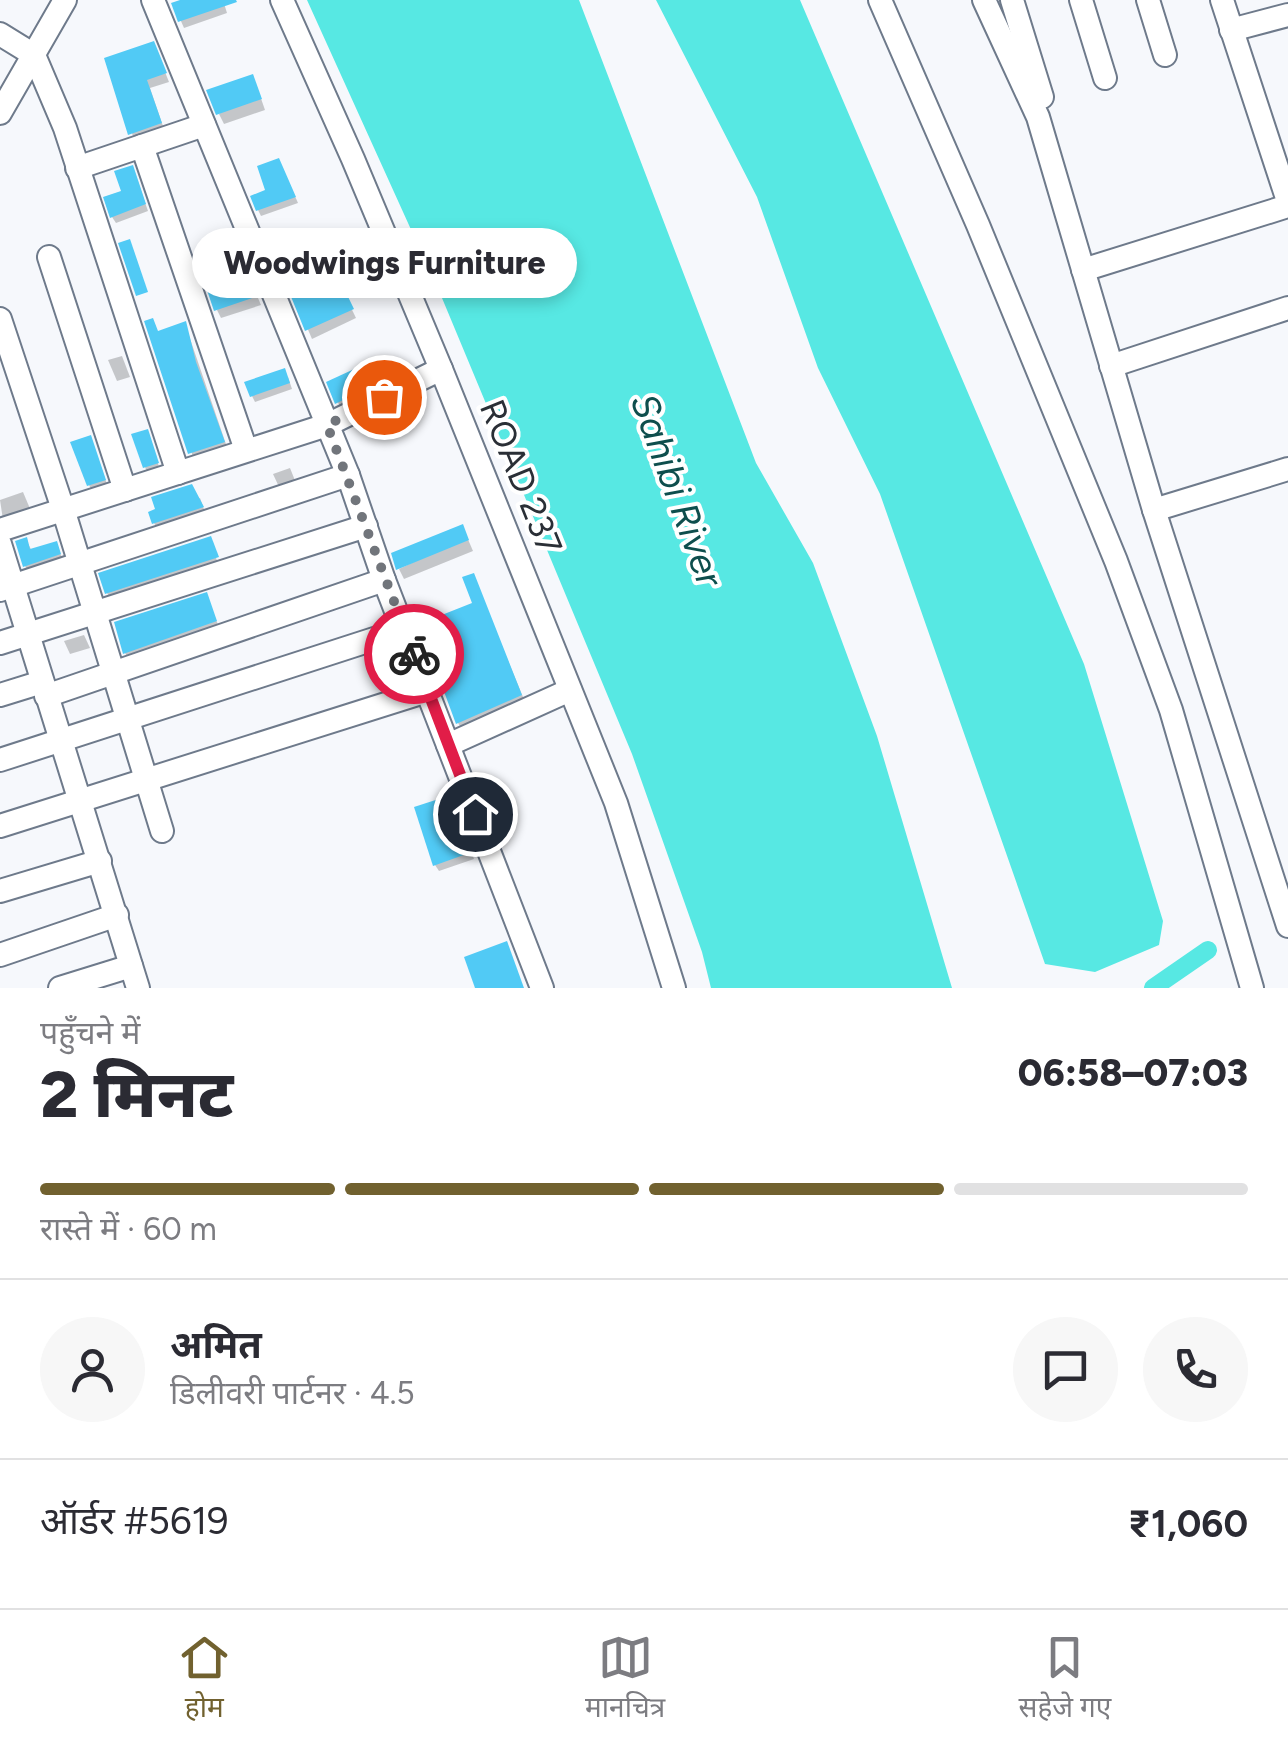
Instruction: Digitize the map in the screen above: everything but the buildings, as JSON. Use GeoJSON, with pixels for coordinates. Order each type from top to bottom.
{"type":"FeatureCollection","features":[{"type":"Feature","properties":{"kind":"street"},"geometry":{"type":"LineString","coordinates":[[0,113],[65,0]]}},
{"type":"Feature","properties":{"kind":"street"},"geometry":{"type":"LineString","coordinates":[[152,0],[348,475],[384,580],[542,988]]}},
{"type":"Feature","properties":{"kind":"street","name":"ROAD 237"},"geometry":{"type":"LineString","coordinates":[[282,0],[441,369],[616,803],[674,988]]}},
{"type":"Feature","properties":{"kind":"street"},"geometry":{"type":"LineString","coordinates":[[880,0],[1116,561],[1171,710],[1252,988]]}},
{"type":"Feature","properties":{"kind":"street"},"geometry":{"type":"LineString","coordinates":[[984,0],[1038,118],[1154,510],[1287,918]]}},
{"type":"Feature","properties":{"kind":"street"},"geometry":{"type":"LineString","coordinates":[[1012,0],[1042,96],[1038,118]]}},
{"type":"Feature","properties":{"kind":"street"},"geometry":{"type":"LineString","coordinates":[[1081,0],[1104,78]]}},
{"type":"Feature","properties":{"kind":"street"},"geometry":{"type":"LineString","coordinates":[[1148,0],[1165,55]]}},
{"type":"Feature","properties":{"kind":"street"},"geometry":{"type":"LineString","coordinates":[[1083,270],[1288,204],[1222,0]]}},
{"type":"Feature","properties":{"kind":"street"},"geometry":{"type":"LineString","coordinates":[[1230,30],[1288,15]]}},
{"type":"Feature","properties":{"kind":"street"},"geometry":{"type":"LineString","coordinates":[[0,34],[34,55],[65,128],[178,472]]}},
{"type":"Feature","properties":{"kind":"street"},"geometry":{"type":"LineString","coordinates":[[77,168],[204,124]]}},
{"type":"Feature","properties":{"kind":"street"},"geometry":{"type":"LineString","coordinates":[[142,146],[246,450]]}},
{"type":"Feature","properties":{"kind":"street"},"geometry":{"type":"LineString","coordinates":[[49,256],[124,490]]}},
{"type":"Feature","properties":{"kind":"street"},"geometry":{"type":"LineString","coordinates":[[1111,366],[1288,308]]}},
{"type":"Feature","properties":{"kind":"street"},"geometry":{"type":"LineString","coordinates":[[0,320],[162,831]]}},
{"type":"Feature","properties":{"kind":"street"},"geometry":{"type":"LineString","coordinates":[[0,530],[327,425],[441,369]]}},
{"type":"Feature","properties":{"kind":"street"},"geometry":{"type":"LineString","coordinates":[[1154,510],[1288,469]]}},
{"type":"Feature","properties":{"kind":"street"},"geometry":{"type":"LineString","coordinates":[[6,588],[348,475]]}},
{"type":"Feature","properties":{"kind":"street"},"geometry":{"type":"LineString","coordinates":[[0,643],[366,526]]}},
{"type":"Feature","properties":{"kind":"street"},"geometry":{"type":"LineString","coordinates":[[0,544],[6,588],[27,634],[135,977],[60,988]]}},
{"type":"Feature","properties":{"kind":"street"},"geometry":{"type":"LineString","coordinates":[[0,695],[44,689],[114,671],[384,580]]}},
{"type":"Feature","properties":{"kind":"street"},"geometry":{"type":"LineString","coordinates":[[0,760],[405,628]]}},
{"type":"Feature","properties":{"kind":"street"},"geometry":{"type":"LineString","coordinates":[[448,745],[570,690]]}},
{"type":"Feature","properties":{"kind":"street"},"geometry":{"type":"LineString","coordinates":[[0,826],[427,691]]}},
{"type":"Feature","properties":{"kind":"street"},"geometry":{"type":"LineString","coordinates":[[0,891],[100,860]]}},
{"type":"Feature","properties":{"kind":"street"},"geometry":{"type":"LineString","coordinates":[[0,955],[117,915]]}},
{"type":"Feature","properties":{"kind":"water","name":"Sahibi River"},"geometry":{"type":"Polygon","coordinates":[[[307,0],[579,0],[756,463],[813,563],[877,736],[952,988],[711,988],[632,754],[442,298],[307,0]]]}},
{"type":"Feature","properties":{"kind":"water"},"geometry":{"type":"Polygon","coordinates":[[[656,0],[800,0],[1084,664],[1163,921],[1159,945],[1095,972],[1045,964],[880,494],[818,368],[757,197],[656,0]]]}},
{"type":"Feature","properties":{"kind":"waterway"},"geometry":{"type":"LineString","coordinates":[[1153,988],[1208,950]]}},
{"type":"Feature","properties":{"kind":"way so far"},"geometry":{"type":"LineString","coordinates":[[384,397],[327,425],[414,654]]}},
{"type":"Feature","properties":{"kind":"place","name":"Woodwings Furniture"},"geometry":{"type":"Point","coordinates":[384,397]}},
{"type":"Feature","properties":{"kind":"route"},"geometry":{"type":"LineString","coordinates":[[414,654],[475,814]]}}]}
